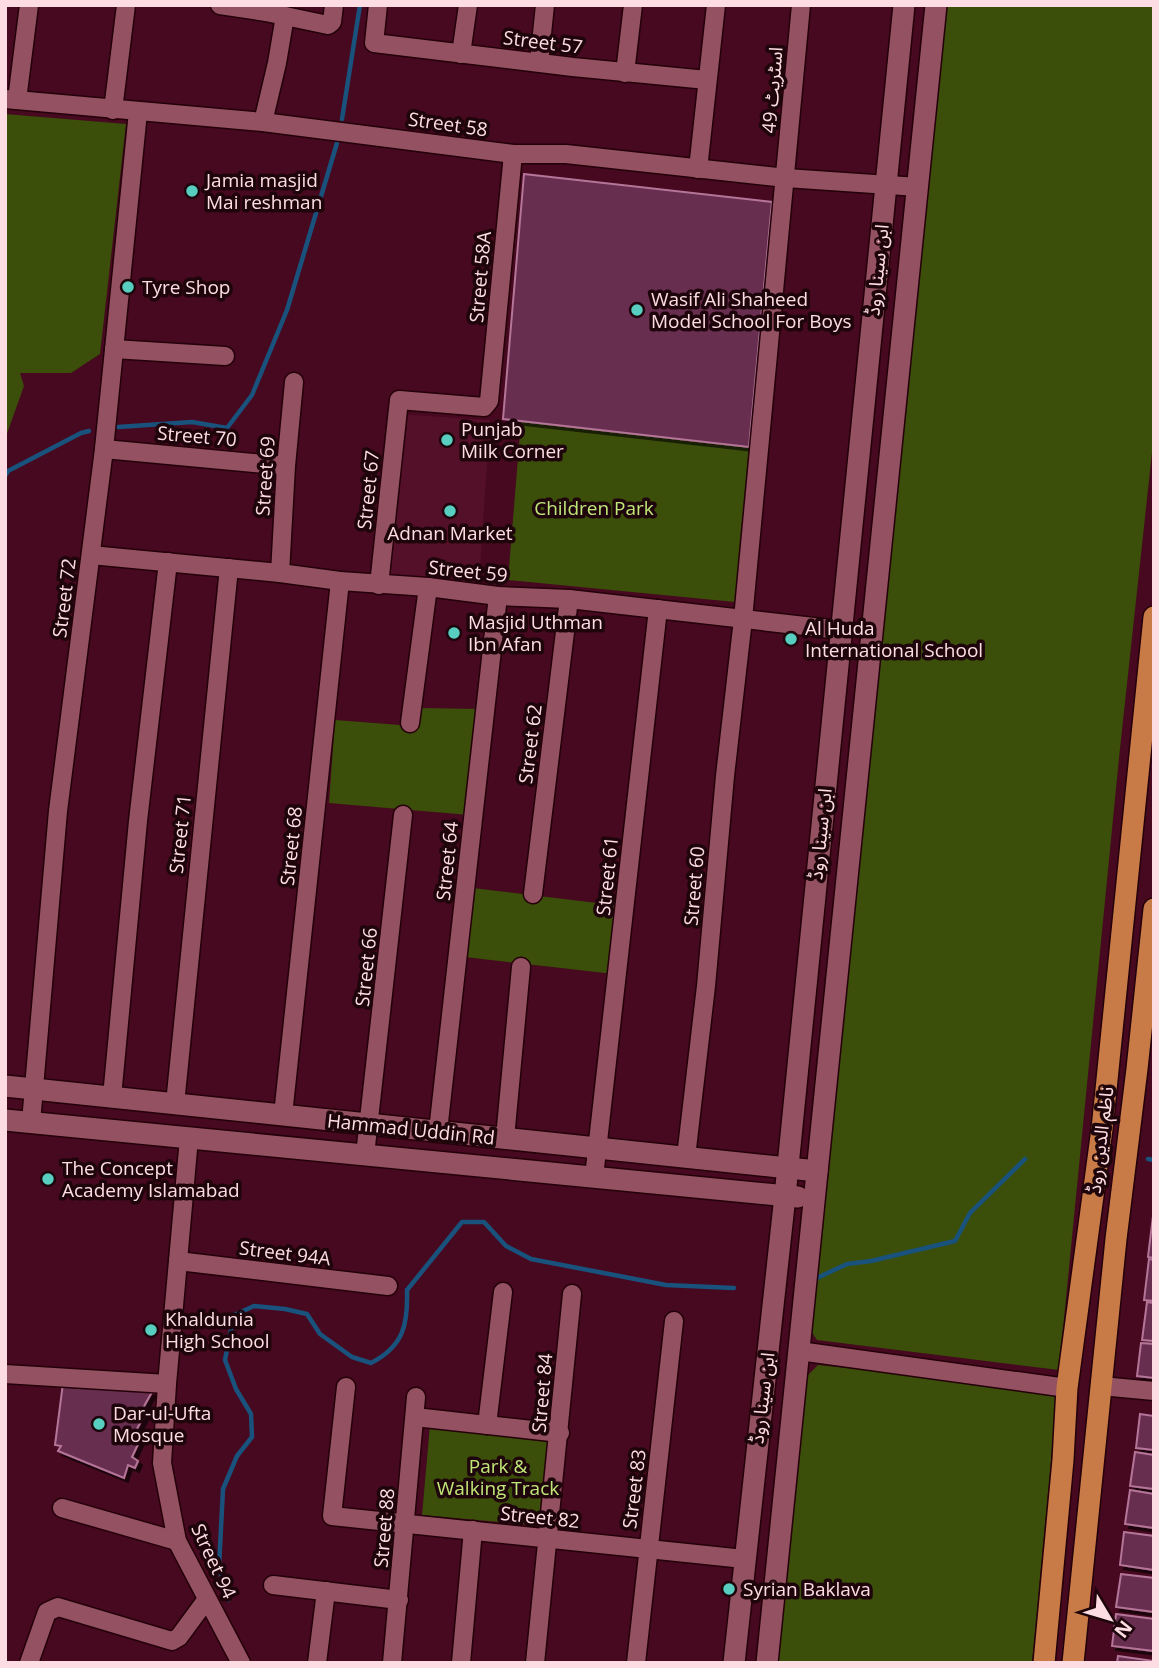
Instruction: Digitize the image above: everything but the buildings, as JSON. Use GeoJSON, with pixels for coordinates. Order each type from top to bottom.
{"type":"FeatureCollection","features":[{"type":"Feature","properties":{"kind":"main road","name":"ابن سینا روڈ"},"geometry":{"type":"LineString","coordinates":[[734,1663],[757,1433],[785,1196],[904,5]]}},
{"type":"Feature","properties":{"kind":"main road","name":"ابن سینا روڈ"},"geometry":{"type":"LineString","coordinates":[[767,1663],[936,5]]}},
{"type":"Feature","properties":{"kind":"main road","name":"ناظم الدین روڈ"},"geometry":{"type":"LineString","coordinates":[[1044,1663],[1067,1388],[1102,1129],[1154,617]]}},
{"type":"Feature","properties":{"kind":"main road","name":"ناظم الدین روڈ"},"geometry":{"type":"LineString","coordinates":[[1073,1663],[1116,1240],[1130,1132],[1146,1070],[1154,909]]}},
{"type":"Feature","properties":{"kind":"main road","name":"Hammad Uddin Rd"},"geometry":{"type":"LineString","coordinates":[[5,1086],[817,1171]]}},
{"type":"Feature","properties":{"kind":"main road","name":"Hammad Uddin Rd"},"geometry":{"type":"LineString","coordinates":[[5,1120],[814,1199]]}},
{"type":"Feature","properties":{"kind":"main road"},"geometry":{"type":"LineString","coordinates":[[1102,1129],[1130,1132]]}},
{"type":"Feature","properties":{"kind":"main road"},"geometry":{"type":"LineString","coordinates":[[757,1433],[790,1438]]}},
{"type":"Feature","properties":{"kind":"main road"},"geometry":{"type":"LineString","coordinates":[[1063,1460],[1093,1462]]}},
{"type":"Feature","properties":{"kind":"street"},"geometry":{"type":"LineString","coordinates":[[11,100],[29,5]]}},
{"type":"Feature","properties":{"kind":"street"},"geometry":{"type":"LineString","coordinates":[[113,110],[126,5]]}},
{"type":"Feature","properties":{"kind":"street"},"geometry":{"type":"LineString","coordinates":[[220,5],[266,8],[285,16],[330,24],[334,5]]}},
{"type":"Feature","properties":{"kind":"street","name":"Street 57"},"geometry":{"type":"LineString","coordinates":[[378,5],[374,43],[707,80]]}},
{"type":"Feature","properties":{"kind":"street"},"geometry":{"type":"LineString","coordinates":[[461,54],[468,5]]}},
{"type":"Feature","properties":{"kind":"street"},"geometry":{"type":"LineString","coordinates":[[539,62],[545,5]]}},
{"type":"Feature","properties":{"kind":"street"},"geometry":{"type":"LineString","coordinates":[[625,73],[633,5]]}},
{"type":"Feature","properties":{"kind":"street"},"geometry":{"type":"LineString","coordinates":[[698,169],[716,5]]}},
{"type":"Feature","properties":{"kind":"street","name":"اسٹریٹ 49"},"geometry":{"type":"LineString","coordinates":[[743,619],[801,5]]}},
{"type":"Feature","properties":{"kind":"street"},"geometry":{"type":"LineString","coordinates":[[263,122],[285,16]]}},
{"type":"Feature","properties":{"kind":"street","name":"Street 58"},"geometry":{"type":"LineString","coordinates":[[11,100],[263,122],[513,154],[566,154],[786,178],[918,187]]}},
{"type":"Feature","properties":{"kind":"street","name":"Street 72"},"geometry":{"type":"LineString","coordinates":[[31,1122],[58,811],[104,449],[138,112]]}},
{"type":"Feature","properties":{"kind":"street","name":"Street 58A"},"geometry":{"type":"LineString","coordinates":[[399,400],[402,398],[484,407],[488,404],[513,154]]}},
{"type":"Feature","properties":{"kind":"street"},"geometry":{"type":"LineString","coordinates":[[114,349],[225,356]]}},
{"type":"Feature","properties":{"kind":"street","name":"Street 69"},"geometry":{"type":"LineString","coordinates":[[281,573],[286,466],[294,382]]}},
{"type":"Feature","properties":{"kind":"street","name":"Street 67"},"geometry":{"type":"LineString","coordinates":[[379,584],[399,400]]}},
{"type":"Feature","properties":{"kind":"street","name":"Street 70"},"geometry":{"type":"LineString","coordinates":[[104,449],[286,466]]}},
{"type":"Feature","properties":{"kind":"street","name":"Street 59"},"geometry":{"type":"LineString","coordinates":[[91,555],[498,596],[569,599],[840,630]]}},
{"type":"Feature","properties":{"kind":"street"},"geometry":{"type":"LineString","coordinates":[[112,1097],[138,821],[168,562]]}},
{"type":"Feature","properties":{"kind":"street","name":"Street 71"},"geometry":{"type":"LineString","coordinates":[[175,1104],[229,568]]}},
{"type":"Feature","properties":{"kind":"street","name":"Street 68"},"geometry":{"type":"LineString","coordinates":[[283,1115],[340,581]]}},
{"type":"Feature","properties":{"kind":"street"},"geometry":{"type":"LineString","coordinates":[[410,723],[428,587]]}},
{"type":"Feature","properties":{"kind":"street","name":"Street 64"},"geometry":{"type":"LineString","coordinates":[[438,1132],[498,596]]}},
{"type":"Feature","properties":{"kind":"street","name":"Street 62"},"geometry":{"type":"LineString","coordinates":[[533,894],[569,599]]}},
{"type":"Feature","properties":{"kind":"street","name":"Street 61"},"geometry":{"type":"LineString","coordinates":[[594,1177],[658,609]]}},
{"type":"Feature","properties":{"kind":"street","name":"Street 60"},"geometry":{"type":"LineString","coordinates":[[686,1157],[743,619]]}},
{"type":"Feature","properties":{"kind":"street","name":"Street 66"},"geometry":{"type":"LineString","coordinates":[[365,1155],[403,815]]}},
{"type":"Feature","properties":{"kind":"street"},"geometry":{"type":"LineString","coordinates":[[505,1138],[521,967]]}},
{"type":"Feature","properties":{"kind":"street","name":"Street 94"},"geometry":{"type":"LineString","coordinates":[[189,1138],[162,1463],[177,1541],[241,1663]]}},
{"type":"Feature","properties":{"kind":"street","name":"Street 94A"},"geometry":{"type":"LineString","coordinates":[[178,1261],[388,1286]]}},
{"type":"Feature","properties":{"kind":"street"},"geometry":{"type":"LineString","coordinates":[[487,1425],[503,1292]]}},
{"type":"Feature","properties":{"kind":"street","name":"Street 84"},"geometry":{"type":"LineString","coordinates":[[535,1663],[572,1294]]}},
{"type":"Feature","properties":{"kind":"street","name":"Street 83"},"geometry":{"type":"LineString","coordinates":[[636,1663],[674,1321]]}},
{"type":"Feature","properties":{"kind":"street"},"geometry":{"type":"LineString","coordinates":[[799,1351],[1067,1388]]}},
{"type":"Feature","properties":{"kind":"street"},"geometry":{"type":"LineString","coordinates":[[5,1374],[167,1384]]}},
{"type":"Feature","properties":{"kind":"street"},"geometry":{"type":"LineString","coordinates":[[1101,1386],[1154,1391]]}},
{"type":"Feature","properties":{"kind":"street","name":"Street 82"},"geometry":{"type":"LineString","coordinates":[[346,1387],[332,1516],[744,1559]]}},
{"type":"Feature","properties":{"kind":"street","name":"Street 88"},"geometry":{"type":"LineString","coordinates":[[392,1663],[416,1397]]}},
{"type":"Feature","properties":{"kind":"street"},"geometry":{"type":"LineString","coordinates":[[415,1417],[560,1433]]}},
{"type":"Feature","properties":{"kind":"street"},"geometry":{"type":"LineString","coordinates":[[62,1508],[177,1541]]}},
{"type":"Feature","properties":{"kind":"street"},"geometry":{"type":"LineString","coordinates":[[461,1663],[473,1531]]}},
{"type":"Feature","properties":{"kind":"street"},"geometry":{"type":"LineString","coordinates":[[273,1585],[399,1600]]}},
{"type":"Feature","properties":{"kind":"street"},"geometry":{"type":"LineString","coordinates":[[317,1663],[326,1591]]}},
{"type":"Feature","properties":{"kind":"street"},"geometry":{"type":"LineString","coordinates":[[29,1663],[47,1612],[53,1608],[58,1607],[172,1641],[207,1599]]}},
{"type":"Feature","properties":{"kind":"shaded area","name":"Adnan Market"},"geometry":{"type":"Polygon","coordinates":[[[396,414],[490,420],[479,583],[385,577],[396,414]]]}},
{"type":"Feature","properties":{"kind":"green space"},"geometry":{"type":"Polygon","coordinates":[[[943,5],[1154,5],[1154,434],[1119,758],[1059,1370],[817,1340],[809,1328],[943,5]]]}},
{"type":"Feature","properties":{"kind":"green space"},"geometry":{"type":"Polygon","coordinates":[[[5,114],[126,124],[100,354],[71,373],[20,373],[24,386],[5,439],[5,114]]]}},
{"type":"Feature","properties":{"kind":"green space","name":"Children Park"},"geometry":{"type":"Polygon","coordinates":[[[521,421],[749,447],[735,602],[508,580],[521,421]]]}},
{"type":"Feature","properties":{"kind":"green space"},"geometry":{"type":"Polygon","coordinates":[[[418,708],[481,709],[469,815],[329,803],[335,720],[413,726],[418,708]]]}},
{"type":"Feature","properties":{"kind":"green space"},"geometry":{"type":"Polygon","coordinates":[[[473,888],[622,906],[614,974],[465,957],[473,888]]]}},
{"type":"Feature","properties":{"kind":"green space"},"geometry":{"type":"Polygon","coordinates":[[[818,1365],[1046,1389],[1055,1394],[1056,1408],[1032,1663],[778,1663],[806,1377],[818,1365]]]}},
{"type":"Feature","properties":{"kind":"green space","name":"Park & Walking Track"},"geometry":{"type":"Polygon","coordinates":[[[430,1425],[551,1435],[543,1526],[422,1515],[430,1425]]]}},
{"type":"Feature","properties":{"kind":"waterway"},"geometry":{"type":"LineString","coordinates":[[342,119],[360,5]]}},
{"type":"Feature","properties":{"kind":"waterway"},"geometry":{"type":"LineString","coordinates":[[118,427],[192,422],[227,428],[252,395],[287,310],[337,143]]}},
{"type":"Feature","properties":{"kind":"waterway"},"geometry":{"type":"LineString","coordinates":[[5,476],[8,471],[89,431]]}},
{"type":"Feature","properties":{"kind":"waterway"},"geometry":{"type":"LineString","coordinates":[[817,1278],[847,1264],[955,1241],[970,1213],[1025,1159]]}},
{"type":"Feature","properties":{"kind":"waterway"},"geometry":{"type":"LineString","coordinates":[[1148,1159],[1154,1160]]}},
{"type":"Feature","properties":{"kind":"waterway"},"geometry":{"type":"LineString","coordinates":[[228,1600],[219,1567],[223,1489],[237,1456],[252,1437],[251,1414],[236,1389],[225,1360],[234,1315],[254,1306],[307,1314],[320,1334],[352,1357],[371,1363],[391,1349],[397,1341],[405,1324],[407,1290],[462,1222],[484,1222],[506,1246],[531,1259],[666,1285],[734,1288]]}},
{"type":"Feature","properties":{"kind":"place","name":"Jamia masjid Mai reshman"},"geometry":{"type":"Point","coordinates":[192,191]}},
{"type":"Feature","properties":{"kind":"place","name":"Tyre Shop"},"geometry":{"type":"Point","coordinates":[128,287]}},
{"type":"Feature","properties":{"kind":"place","name":"Wasif Ali Shaheed Model School For Boys"},"geometry":{"type":"Point","coordinates":[637,310]}},
{"type":"Feature","properties":{"kind":"place","name":"Punjab Milk Corner"},"geometry":{"type":"Point","coordinates":[447,440]}},
{"type":"Feature","properties":{"kind":"place","name":"Adnan Market"},"geometry":{"type":"Point","coordinates":[450,511]}},
{"type":"Feature","properties":{"kind":"place","name":"Masjid Uthman Ibn Afan"},"geometry":{"type":"Point","coordinates":[454,633]}},
{"type":"Feature","properties":{"kind":"place","name":"Al Huda International School"},"geometry":{"type":"Point","coordinates":[791,639]}},
{"type":"Feature","properties":{"kind":"place","name":"The Concept Academy Islamabad"},"geometry":{"type":"Point","coordinates":[48,1179]}},
{"type":"Feature","properties":{"kind":"place","name":"Khaldunia High School"},"geometry":{"type":"Point","coordinates":[151,1330]}},
{"type":"Feature","properties":{"kind":"place","name":"Dar-ul-Ufta Mosque"},"geometry":{"type":"Point","coordinates":[99,1424]}},
{"type":"Feature","properties":{"kind":"place","name":"Syrian Baklava"},"geometry":{"type":"Point","coordinates":[729,1589]}}]}
